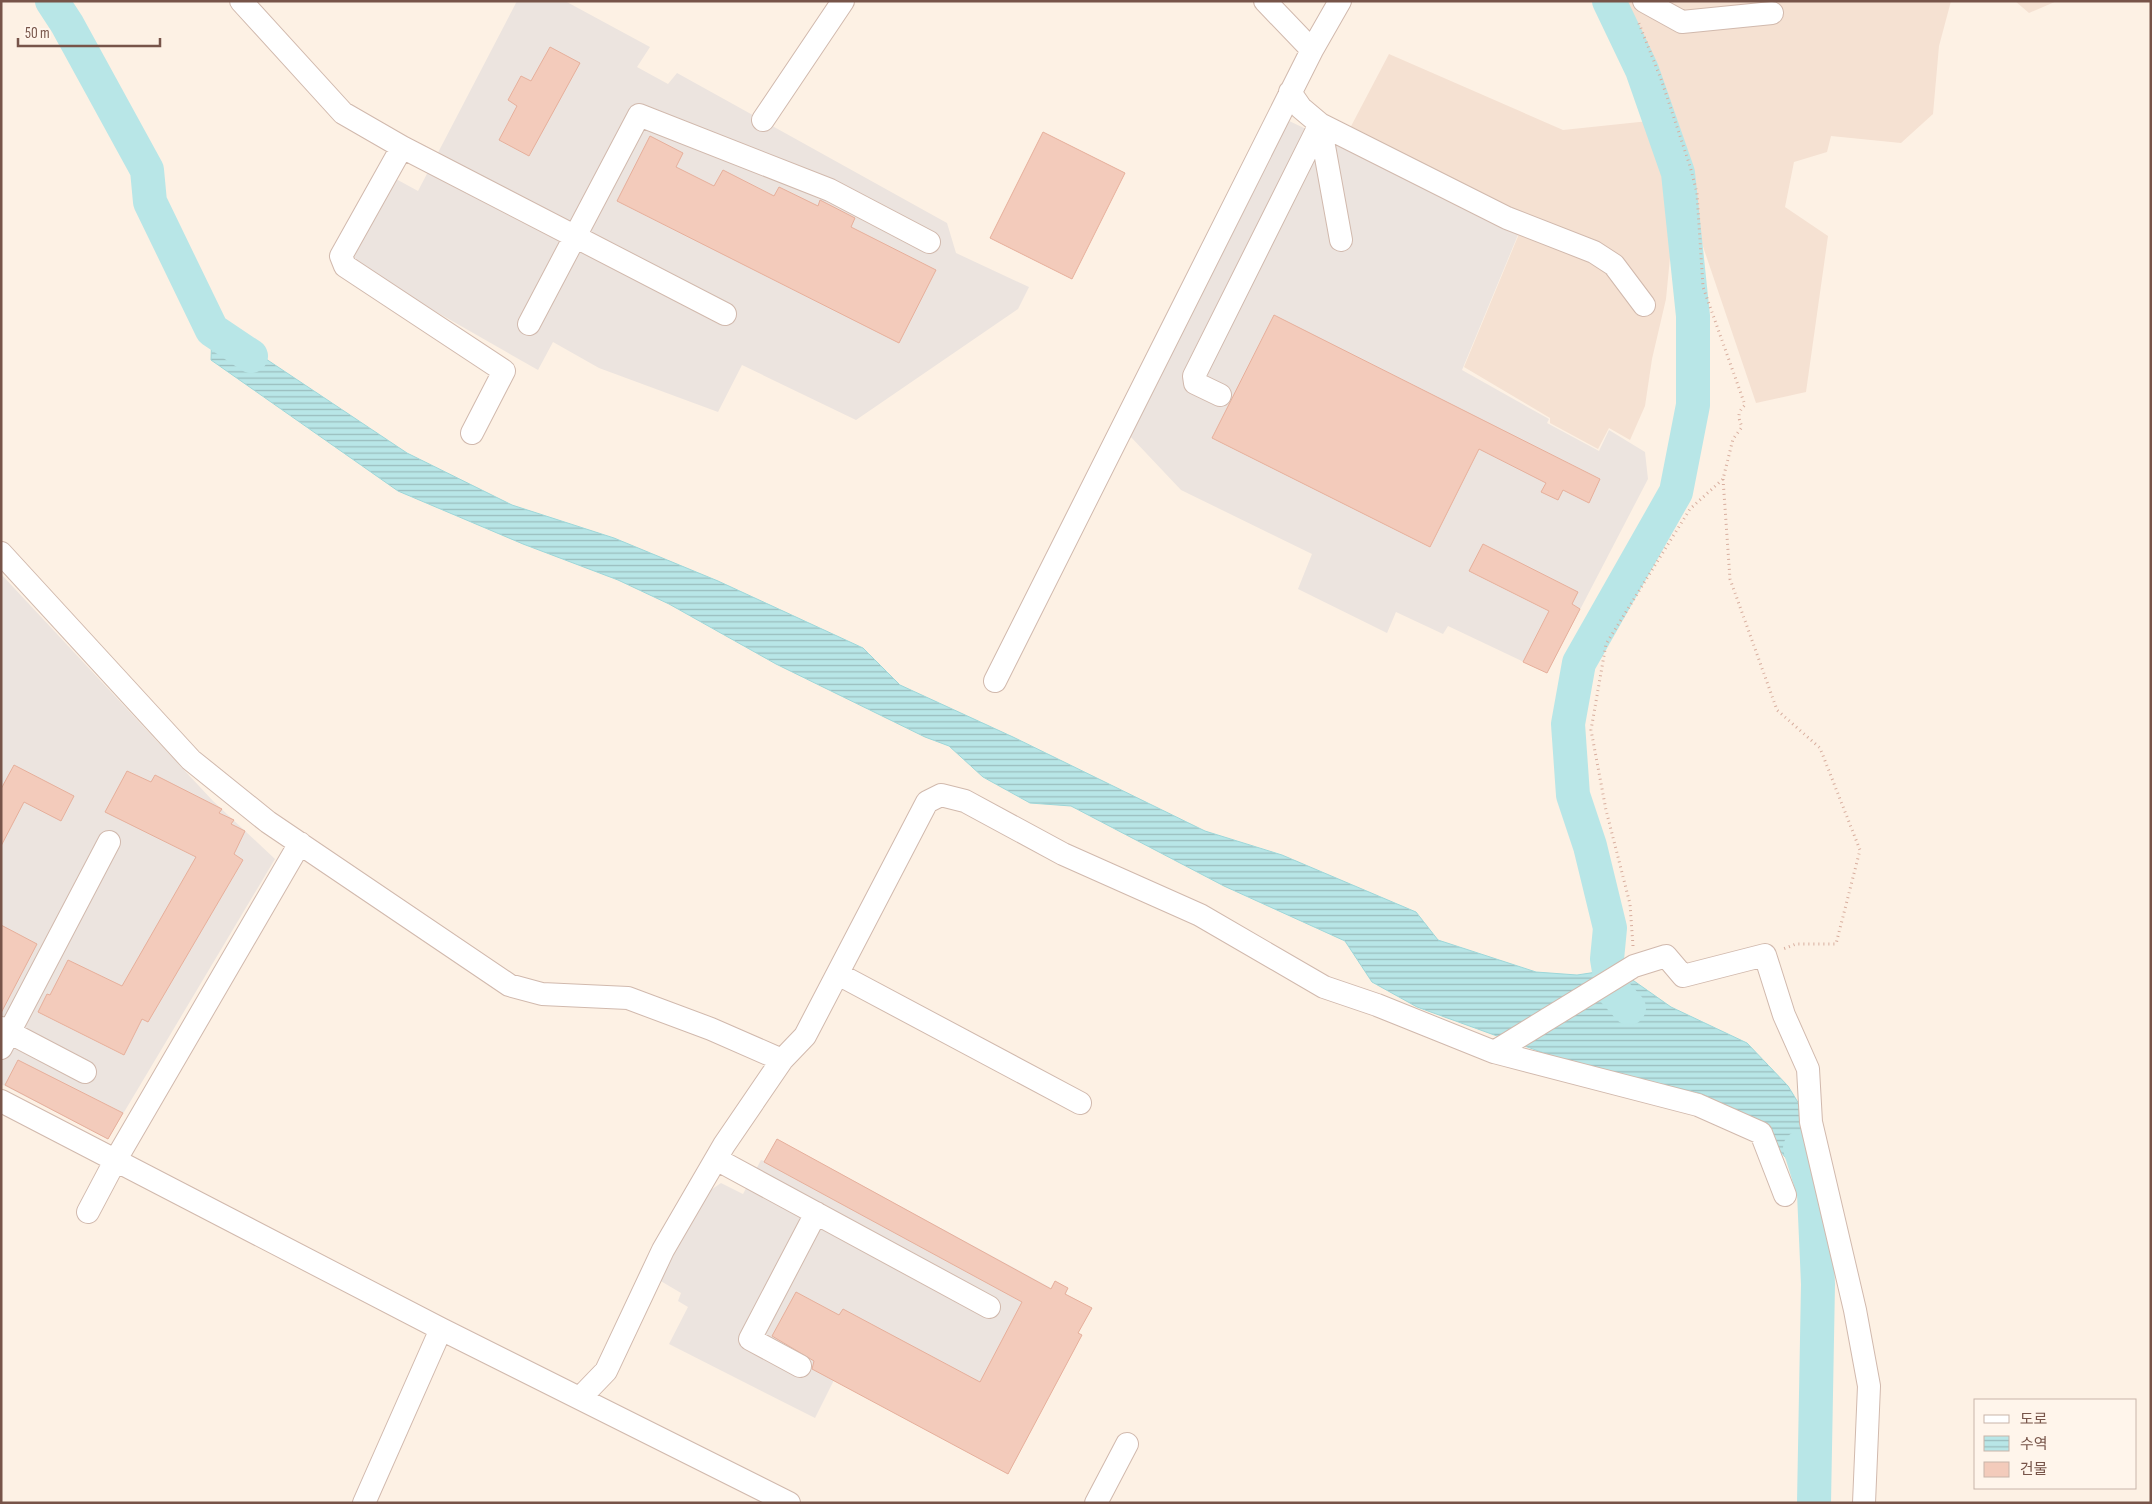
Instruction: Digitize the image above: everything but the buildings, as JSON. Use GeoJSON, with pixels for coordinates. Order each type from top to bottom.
{"type":"FeatureCollection","features":[{"type":"Feature","properties":{"kind":"street"},"geometry":{"type":"LineString","coordinates":[[241,1],[343,113],[402,147],[725,314]]}},
{"type":"Feature","properties":{"kind":"street"},"geometry":{"type":"LineString","coordinates":[[763,120],[843,1]]}},
{"type":"Feature","properties":{"kind":"street"},"geometry":{"type":"LineString","coordinates":[[1265,1],[1312,50]]}},
{"type":"Feature","properties":{"kind":"street"},"geometry":{"type":"LineString","coordinates":[[995,681],[1290,92],[1340,1]]}},
{"type":"Feature","properties":{"kind":"street"},"geometry":{"type":"LineString","coordinates":[[1640,10],[1682,22],[1772,13]]}},
{"type":"Feature","properties":{"kind":"street"},"geometry":{"type":"LineString","coordinates":[[1290,92],[1301,108],[1320,124],[1507,218],[1594,252],[1614,265],[1644,305]]}},
{"type":"Feature","properties":{"kind":"street"},"geometry":{"type":"LineString","coordinates":[[528,324],[639,115],[830,190],[929,242]]}},
{"type":"Feature","properties":{"kind":"street"},"geometry":{"type":"LineString","coordinates":[[1320,124],[1342,240]]}},
{"type":"Feature","properties":{"kind":"street"},"geometry":{"type":"LineString","coordinates":[[1220,395],[1196,383],[1194,376],[1320,124]]}},
{"type":"Feature","properties":{"kind":"street"},"geometry":{"type":"LineString","coordinates":[[402,147],[341,256],[345,266],[504,371],[472,433]]}},
{"type":"Feature","properties":{"kind":"street"},"geometry":{"type":"LineString","coordinates":[[1,553],[191,760],[268,822],[509,985],[542,994],[628,998],[711,1029],[782,1060]]}},
{"type":"Feature","properties":{"kind":"street"},"geometry":{"type":"LineString","coordinates":[[580,1398],[606,1372],[664,1250],[716,1159],[782,1060],[805,1036],[927,802],[941,795],[965,801],[1063,854],[1200,915],[1324,987],[1500,1048],[1698,1105],[1760,1133],[1785,1195]]}},
{"type":"Feature","properties":{"kind":"street"},"geometry":{"type":"LineString","coordinates":[[85,1072],[4,1036],[109,842]]}},
{"type":"Feature","properties":{"kind":"street"},"geometry":{"type":"LineString","coordinates":[[88,1212],[115,1161],[300,843]]}},
{"type":"Feature","properties":{"kind":"street"},"geometry":{"type":"LineString","coordinates":[[1500,1048],[1633,967],[1666,956],[1683,976],[1766,955],[1784,1016],[1808,1070],[1810,1122],[1855,1310],[1869,1386],[1864,1503]]}},
{"type":"Feature","properties":{"kind":"street"},"geometry":{"type":"LineString","coordinates":[[838,974],[1080,1103]]}},
{"type":"Feature","properties":{"kind":"street"},"geometry":{"type":"LineString","coordinates":[[1,1101],[441,1329],[789,1503]]}},
{"type":"Feature","properties":{"kind":"street"},"geometry":{"type":"LineString","coordinates":[[716,1159],[989,1307]]}},
{"type":"Feature","properties":{"kind":"street"},"geometry":{"type":"LineString","coordinates":[[800,1366],[750,1339],[816,1213]]}},
{"type":"Feature","properties":{"kind":"street"},"geometry":{"type":"LineString","coordinates":[[364,1503],[441,1329]]}},
{"type":"Feature","properties":{"kind":"street"},"geometry":{"type":"LineString","coordinates":[[1096,1503],[1127,1444]]}},
{"type":"Feature","properties":{"kind":"path"},"geometry":{"type":"LineString","coordinates":[[1640,10],[1697,193],[1703,287],[1745,405],[1740,410],[1738,418],[1742,427],[1733,439],[1723,479],[1730,579],[1777,710],[1820,748],[1860,850],[1836,944],[1796,944],[1766,955]]}},
{"type":"Feature","properties":{"kind":"path"},"geometry":{"type":"LineString","coordinates":[[1633,967],[1630,904],[1606,810],[1591,730],[1606,644],[1690,510],[1723,479]]}},
{"type":"Feature","properties":{"kind":"shaded area"},"geometry":{"type":"Polygon","coordinates":[[[517,1],[565,1],[650,47],[637,67],[668,84],[677,73],[947,223],[956,253],[1029,287],[1018,309],[856,420],[742,365],[718,412],[599,368],[553,342],[538,370],[354,265],[352,257],[396,179],[418,191],[517,1]]]}},
{"type":"Feature","properties":{"kind":"shaded area"},"geometry":{"type":"Polygon","coordinates":[[[1596,1],[1951,1],[1939,46],[1933,114],[1901,143],[1831,136],[1827,152],[1794,162],[1785,207],[1828,236],[1806,392],[1756,403],[1693,217],[1686,186],[1674,216],[1666,299],[1652,359],[1645,406],[1630,440],[1609,428],[1598,449],[1550,423],[1550,418],[1464,367],[1526,217],[1348,132],[1389,54],[1563,130],[1668,119],[1629,14],[1596,1]]]}},
{"type":"Feature","properties":{"kind":"shaded area"},"geometry":{"type":"Polygon","coordinates":[[[2015,1],[2057,1],[2029,13],[2015,1]]]}},
{"type":"Feature","properties":{"kind":"shaded area"},"geometry":{"type":"Polygon","coordinates":[[[1287,120],[1520,230],[1462,370],[1549,419],[1547,423],[1599,451],[1609,430],[1645,452],[1648,479],[1547,673],[1448,626],[1443,634],[1396,612],[1387,633],[1298,589],[1312,554],[1181,490],[1129,435],[1287,120]]]}},
{"type":"Feature","properties":{"kind":"shaded area"},"geometry":{"type":"Polygon","coordinates":[[[1,574],[213,801],[275,859],[108,1139],[1,1084],[1,574]]]}},
{"type":"Feature","properties":{"kind":"shaded area"},"geometry":{"type":"Polygon","coordinates":[[[777,1139],[1051,1288],[1055,1281],[1068,1288],[1066,1294],[1092,1308],[1078,1333],[1082,1335],[1008,1474],[834,1380],[815,1418],[669,1344],[688,1307],[678,1301],[681,1293],[659,1280],[702,1196],[721,1183],[743,1194],[761,1160],[764,1161],[777,1139]]]}},
{"type":"Feature","properties":{"kind":"water"},"geometry":{"type":"Polygon","coordinates":[[[212,330],[236,339],[407,453],[512,505],[614,538],[718,581],[863,648],[900,685],[1013,737],[1205,831],[1282,855],[1416,912],[1438,940],[1536,972],[1577,975],[1617,969],[1671,1007],[1747,1043],[1788,1086],[1802,1109],[1814,1193],[1757,1122],[1700,1093],[1577,1065],[1417,1007],[1372,982],[1345,941],[1224,886],[1071,806],[1030,803],[983,777],[949,746],[925,737],[776,664],[669,604],[618,580],[523,544],[398,491],[211,360],[212,330]]]}},
{"type":"Feature","properties":{"kind":"waterway"},"geometry":{"type":"LineString","coordinates":[[52,1],[67,24],[147,170],[150,202],[212,330],[251,356]]}},
{"type":"Feature","properties":{"kind":"waterway"},"geometry":{"type":"LineString","coordinates":[[1609,1],[1642,70],[1678,173],[1693,316],[1693,405],[1676,492],[1579,663],[1568,724],[1573,795],[1590,846],[1610,928],[1607,959],[1612,989],[1629,1008]]}},
{"type":"Feature","properties":{"kind":"waterway"},"geometry":{"type":"LineString","coordinates":[[1800,1148],[1814,1193],[1818,1284],[1814,1503]]}}]}
